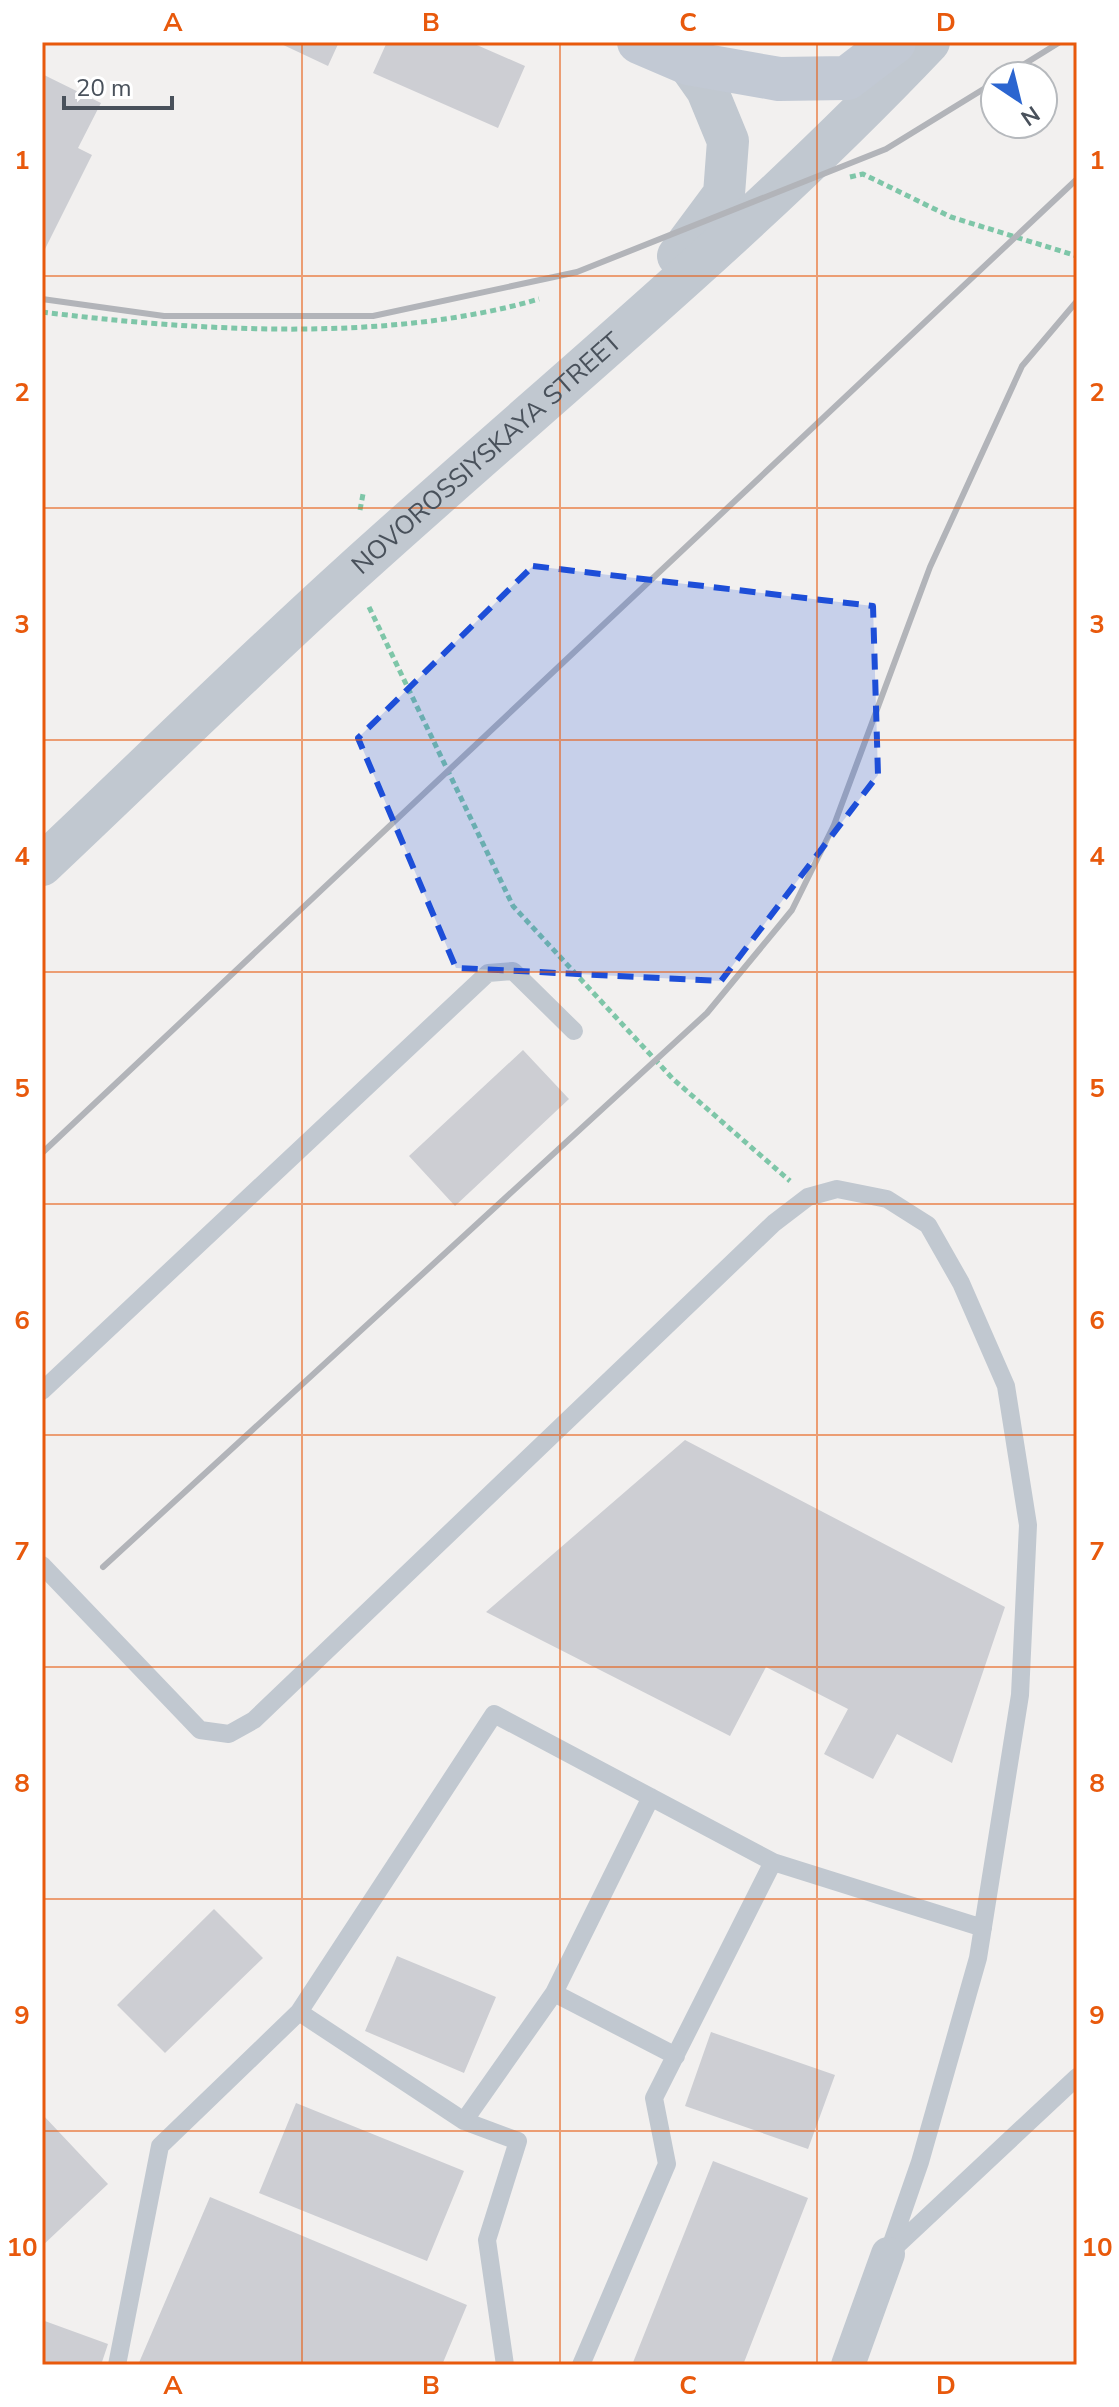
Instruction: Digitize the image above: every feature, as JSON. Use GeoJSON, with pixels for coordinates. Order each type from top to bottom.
{"type":"FeatureCollection","features":[{"type":"Feature","properties":{"kind":"main road"},"geometry":{"type":"LineString","coordinates":[[639,42],[688,63],[779,79],[847,78],[894,42]]}},
{"type":"Feature","properties":{"kind":"street","name":"NOVOROSSIYSKAYA STREET"},"geometry":{"type":"LineString","coordinates":[[42,865],[351,573],[602,354],[778,190],[929,42]]}},
{"type":"Feature","properties":{"kind":"street"},"geometry":{"type":"LineString","coordinates":[[602,354],[724,194],[728,141],[707,90],[688,63]]}},
{"type":"Feature","properties":{"kind":"street"},"geometry":{"type":"LineString","coordinates":[[848,2365],[888,2254]]}},
{"type":"Feature","properties":{"kind":"lane"},"geometry":{"type":"LineString","coordinates":[[42,1391],[488,973],[513,971],[574,1031]]}},
{"type":"Feature","properties":{"kind":"lane"},"geometry":{"type":"LineString","coordinates":[[42,1565],[200,1730],[229,1734],[254,1720],[774,1223],[808,1197],[837,1189],[887,1199],[928,1225],[961,1283],[1006,1386],[1028,1525],[1020,1695],[978,1958],[920,2162],[888,2254]]}},
{"type":"Feature","properties":{"kind":"lane"},"geometry":{"type":"LineString","coordinates":[[117,2365],[127,2329],[160,2146],[299,2012],[494,1714],[773,1862],[983,1928]]}},
{"type":"Feature","properties":{"kind":"lane"},"geometry":{"type":"LineString","coordinates":[[464,2121],[554,1993],[651,1797]]}},
{"type":"Feature","properties":{"kind":"lane"},"geometry":{"type":"LineString","coordinates":[[581,2365],[667,2164],[654,2098],[773,1862]]}},
{"type":"Feature","properties":{"kind":"lane"},"geometry":{"type":"LineString","coordinates":[[554,1993],[676,2056]]}},
{"type":"Feature","properties":{"kind":"lane"},"geometry":{"type":"LineString","coordinates":[[299,2012],[464,2121],[518,2141],[487,2240],[505,2365]]}},
{"type":"Feature","properties":{"kind":"lane"},"geometry":{"type":"LineString","coordinates":[[888,2254],[1077,2077]]}},
{"type":"Feature","properties":{"kind":"path"},"geometry":{"type":"LineString","coordinates":[[847,178],[863,174],[951,217],[1077,256]]}},
{"type":"Feature","properties":{"kind":"path"},"geometry":{"type":"LineString","coordinates":[[42,312],[114,321],[271,327],[396,325],[488,314],[539,299]]}},
{"type":"Feature","properties":{"kind":"path"},"geometry":{"type":"LineString","coordinates":[[363,494],[351,573],[436,741],[513,906],[673,1079],[808,1197]]}},
{"type":"Feature","properties":{"kind":"highlighted area"},"geometry":{"type":"Polygon","coordinates":[[[533,566],[873,606],[878,775],[721,981],[456,968],[358,738],[533,566]]]}},
{"type":"Feature","properties":{"kind":"building"},"geometry":{"type":"Polygon","coordinates":[[[277,42],[339,42],[328,66],[277,42]]]}},
{"type":"Feature","properties":{"kind":"building"},"geometry":{"type":"Polygon","coordinates":[[[387,42],[470,42],[525,66],[498,128],[373,73],[387,42]]]}},
{"type":"Feature","properties":{"kind":"building"},"geometry":{"type":"Polygon","coordinates":[[[42,74],[101,103],[78,148],[92,155],[42,255],[42,74]]]}},
{"type":"Feature","properties":{"kind":"building"},"geometry":{"type":"Polygon","coordinates":[[[523,1050],[569,1099],[455,1206],[409,1156],[523,1050]]]}},
{"type":"Feature","properties":{"kind":"building"},"geometry":{"type":"Polygon","coordinates":[[[685,1440],[1005,1607],[952,1763],[897,1734],[873,1779],[824,1754],[848,1709],[766,1667],[730,1736],[486,1612],[685,1440]]]}},
{"type":"Feature","properties":{"kind":"building"},"geometry":{"type":"Polygon","coordinates":[[[214,1909],[263,1958],[165,2053],[117,2005],[214,1909]]]}},
{"type":"Feature","properties":{"kind":"building"},"geometry":{"type":"Polygon","coordinates":[[[397,1956],[496,1997],[464,2073],[365,2031],[397,1956]]]}},
{"type":"Feature","properties":{"kind":"building"},"geometry":{"type":"Polygon","coordinates":[[[711,2032],[835,2075],[808,2149],[685,2106],[711,2032]]]}},
{"type":"Feature","properties":{"kind":"building"},"geometry":{"type":"Polygon","coordinates":[[[296,2103],[464,2171],[427,2261],[259,2193],[296,2103]]]}},
{"type":"Feature","properties":{"kind":"building"},"geometry":{"type":"Polygon","coordinates":[[[42,2114],[108,2184],[42,2246],[42,2114]]]}},
{"type":"Feature","properties":{"kind":"building"},"geometry":{"type":"Polygon","coordinates":[[[713,2161],[808,2198],[743,2365],[632,2365],[713,2161]]]}},
{"type":"Feature","properties":{"kind":"building"},"geometry":{"type":"Polygon","coordinates":[[[210,2197],[467,2305],[442,2365],[138,2365],[210,2197]]]}},
{"type":"Feature","properties":{"kind":"building"},"geometry":{"type":"Polygon","coordinates":[[[42,2320],[108,2344],[101,2365],[42,2365],[42,2320]]]}},
{"type":"Feature","properties":{"kind":"railway"},"geometry":{"type":"LineString","coordinates":[[1031,60],[1060,42]]}},
{"type":"Feature","properties":{"kind":"railway"},"geometry":{"type":"LineString","coordinates":[[42,299],[164,316],[373,316],[577,272],[886,149],[979,92]]}},
{"type":"Feature","properties":{"kind":"railway"},"geometry":{"type":"LineString","coordinates":[[42,1153],[1077,179]]}},
{"type":"Feature","properties":{"kind":"railway"},"geometry":{"type":"LineString","coordinates":[[103,1567],[707,1013],[792,910],[834,825],[930,567],[1022,366],[1077,301]]}}]}
